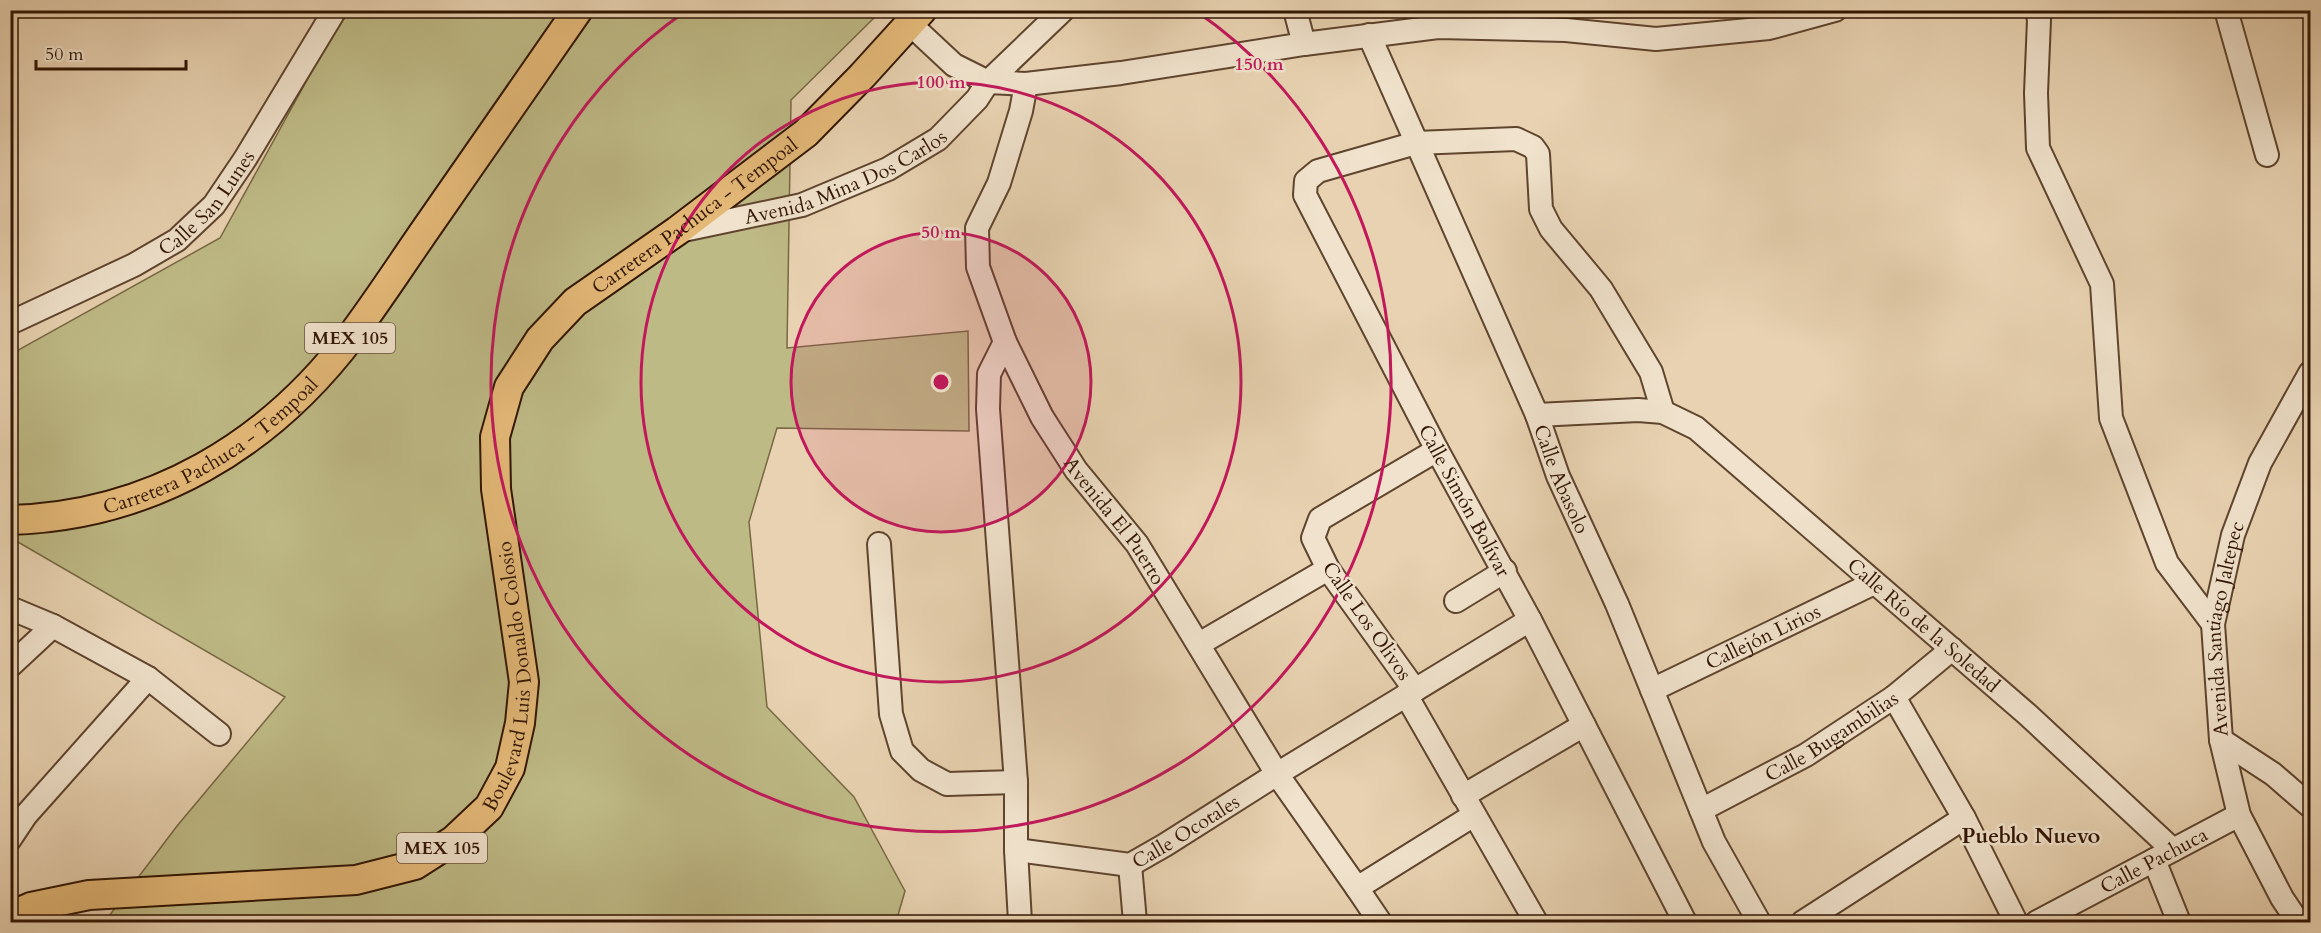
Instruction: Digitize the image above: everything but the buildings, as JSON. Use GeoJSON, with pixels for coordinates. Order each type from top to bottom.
{"type":"FeatureCollection","features":[{"type":"Feature","properties":{"kind":"main road","name":"Carretera Pachuca - Tempoal"},"geometry":{"type":"LineString","coordinates":[[10,520],[38,520],[96,511],[149,494],[204,468],[261,430],[303,391],[352,336],[578,10]]}},
{"type":"Feature","properties":{"kind":"main road","name":"Carretera Pachuca - Tempoal"},"geometry":{"type":"LineString","coordinates":[[495,437],[509,387],[540,339],[575,302],[678,231],[806,133],[916,17]]}},
{"type":"Feature","properties":{"kind":"main road","name":"Boulevard Luis Donaldo Colosio"},"geometry":{"type":"LineString","coordinates":[[10,916],[31,907],[89,895],[356,880],[415,865],[454,840],[489,807],[510,768],[520,723],[524,682],[496,489],[495,437]]}},
{"type":"Feature","properties":{"kind":"street","name":"Calle San Lunes"},"geometry":{"type":"LineString","coordinates":[[10,323],[134,265],[177,240],[214,205],[245,159],[335,10]]}},
{"type":"Feature","properties":{"kind":"street","name":"Avenida Mina Dos Carlos"},"geometry":{"type":"LineString","coordinates":[[678,231],[802,205],[888,169],[938,139],[977,99],[988,82],[1064,10]]}},
{"type":"Feature","properties":{"kind":"street"},"geometry":{"type":"LineString","coordinates":[[1295,10],[1304,44]]}},
{"type":"Feature","properties":{"kind":"street"},"geometry":{"type":"LineString","coordinates":[[916,17],[954,65],[988,82],[1026,84],[1122,73],[1304,44],[1438,27],[1566,30],[1656,39],[1768,19],[1835,10]]}},
{"type":"Feature","properties":{"kind":"street"},"geometry":{"type":"LineString","coordinates":[[2037,10],[2039,21],[2036,93],[2038,148],[2102,284],[2111,418],[2167,563],[2213,624]]}},
{"type":"Feature","properties":{"kind":"street"},"geometry":{"type":"LineString","coordinates":[[2226,10],[2267,155]]}},
{"type":"Feature","properties":{"kind":"street","name":"Calle Abasolo"},"geometry":{"type":"LineString","coordinates":[[1369,35],[1537,415],[1558,476],[1617,604],[1714,842],[1759,922]]}},
{"type":"Feature","properties":{"kind":"street","name":"Avenida El Puerto"},"geometry":{"type":"LineString","coordinates":[[1026,84],[1021,111],[999,183],[977,228],[978,267],[1005,342],[1042,417],[1076,470],[1137,544],[1277,774],[1380,922]]}},
{"type":"Feature","properties":{"kind":"street","name":"Calle Simón Bolívar"},"geometry":{"type":"LineString","coordinates":[[1663,412],[1650,372],[1607,298],[1551,229],[1541,209],[1538,154],[1533,147],[1516,139],[1416,143],[1318,171],[1306,181],[1305,195],[1437,450],[1505,571],[1685,922]]}},
{"type":"Feature","properties":{"kind":"street"},"geometry":{"type":"LineString","coordinates":[[1005,342],[989,374],[988,409],[1017,782],[1016,850],[1020,922]]}},
{"type":"Feature","properties":{"kind":"street","name":"Avenida Santiago Jaltepec"},"geometry":{"type":"LineString","coordinates":[[2298,922],[2282,898],[2239,815],[2221,740],[2213,624],[2233,535],[2260,463],[2310,373]]}},
{"type":"Feature","properties":{"kind":"street"},"geometry":{"type":"LineString","coordinates":[[1537,415],[1638,410],[1663,412]]}},
{"type":"Feature","properties":{"kind":"street","name":"Calle Río de la Soledad"},"geometry":{"type":"LineString","coordinates":[[1663,412],[1696,428],[2028,715],[2164,855]]}},
{"type":"Feature","properties":{"kind":"street","name":"Calle Los Olivos"},"geometry":{"type":"LineString","coordinates":[[1411,692],[1328,569],[1313,538],[1320,519],[1437,450]]}},
{"type":"Feature","properties":{"kind":"street"},"geometry":{"type":"LineString","coordinates":[[879,544],[891,714],[902,751],[921,770],[947,784],[1017,782]]}},
{"type":"Feature","properties":{"kind":"street"},"geometry":{"type":"LineString","coordinates":[[1199,644],[1328,569]]}},
{"type":"Feature","properties":{"kind":"street"},"geometry":{"type":"LineString","coordinates":[[1456,601],[1505,571]]}},
{"type":"Feature","properties":{"kind":"street","name":"Callejón Lirios"},"geometry":{"type":"LineString","coordinates":[[1652,690],[1874,583]]}},
{"type":"Feature","properties":{"kind":"street"},"geometry":{"type":"LineString","coordinates":[[10,608],[53,626],[148,678],[219,734]]}},
{"type":"Feature","properties":{"kind":"street"},"geometry":{"type":"LineString","coordinates":[[1277,774],[1530,620]]}},
{"type":"Feature","properties":{"kind":"street"},"geometry":{"type":"LineString","coordinates":[[10,666],[53,626]]}},
{"type":"Feature","properties":{"kind":"street","name":"Calle Bugambilias"},"geometry":{"type":"LineString","coordinates":[[1701,810],[1806,755],[1894,697],[1952,649]]}},
{"type":"Feature","properties":{"kind":"street"},"geometry":{"type":"LineString","coordinates":[[10,839],[26,815],[148,678]]}},
{"type":"Feature","properties":{"kind":"street"},"geometry":{"type":"LineString","coordinates":[[1411,692],[1468,806],[1536,922]]}},
{"type":"Feature","properties":{"kind":"street"},"geometry":{"type":"LineString","coordinates":[[1894,697],[1964,818],[2016,922]]}},
{"type":"Feature","properties":{"kind":"street"},"geometry":{"type":"LineString","coordinates":[[1358,888],[1468,806],[1584,725]]}},
{"type":"Feature","properties":{"kind":"street"},"geometry":{"type":"LineString","coordinates":[[2221,740],[2273,774],[2310,806]]}},
{"type":"Feature","properties":{"kind":"street","name":"Calle Ocotales"},"geometry":{"type":"LineString","coordinates":[[1016,850],[1130,865],[1277,774]]}},
{"type":"Feature","properties":{"kind":"street","name":"Calle Pachuca"},"geometry":{"type":"LineString","coordinates":[[2037,922],[2239,815]]}},
{"type":"Feature","properties":{"kind":"street"},"geometry":{"type":"LineString","coordinates":[[1803,922],[1964,818]]}},
{"type":"Feature","properties":{"kind":"street"},"geometry":{"type":"LineString","coordinates":[[2164,855],[2179,922]]}},
{"type":"Feature","properties":{"kind":"street"},"geometry":{"type":"LineString","coordinates":[[1130,865],[1135,922]]}},
{"type":"Feature","properties":{"kind":"shaded area"},"geometry":{"type":"Polygon","coordinates":[[[345,11],[881,11],[791,100],[787,348],[968,331],[969,431],[777,428],[749,522],[767,707],[854,797],[905,891],[896,922],[98,922],[106,920],[177,826],[285,697],[11,538],[11,357],[20,349],[220,238],[345,11]]]}},
{"type":"Feature","properties":{"kind":"district","name":"Pueblo Nuevo"},"geometry":{"type":"Point","coordinates":[2031,836]}}]}
